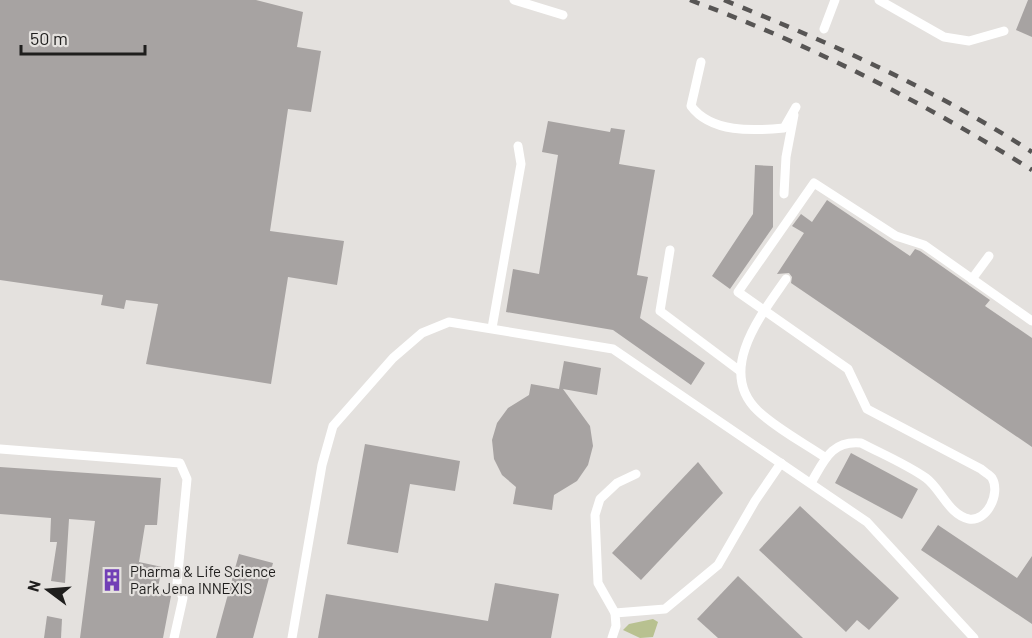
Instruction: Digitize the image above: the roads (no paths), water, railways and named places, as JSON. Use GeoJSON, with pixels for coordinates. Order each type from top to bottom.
{"type":"FeatureCollection","features":[{"type":"Feature","properties":{"kind":"lane"},"geometry":{"type":"LineString","coordinates":[[514,0],[563,15]]}},
{"type":"Feature","properties":{"kind":"lane"},"geometry":{"type":"LineString","coordinates":[[824,29],[835,0]]}},
{"type":"Feature","properties":{"kind":"lane"},"geometry":{"type":"LineString","coordinates":[[879,0],[944,37],[969,41],[1004,31]]}},
{"type":"Feature","properties":{"kind":"lane"},"geometry":{"type":"LineString","coordinates":[[702,62],[691,106],[700,118],[747,132],[784,128],[796,107],[786,157],[784,194]]}},
{"type":"Feature","properties":{"kind":"lane"},"geometry":{"type":"LineString","coordinates":[[492,328],[521,164],[518,146]]}},
{"type":"Feature","properties":{"kind":"lane"},"geometry":{"type":"LineString","coordinates":[[811,483],[826,458],[838,444],[861,443],[927,478],[950,507],[967,519],[977,519],[986,512],[993,501],[995,489],[992,478],[981,469],[867,409],[848,369],[738,292],[814,183],[896,236],[924,245],[1032,321]]}},
{"type":"Feature","properties":{"kind":"lane"},"geometry":{"type":"LineString","coordinates":[[670,250],[660,311],[740,371]]}},
{"type":"Feature","properties":{"kind":"lane"},"geometry":{"type":"LineString","coordinates":[[972,279],[989,256]]}},
{"type":"Feature","properties":{"kind":"lane"},"geometry":{"type":"LineString","coordinates":[[786,279],[751,332],[743,351],[740,371],[746,396],[758,411],[826,458]]}},
{"type":"Feature","properties":{"kind":"lane"},"geometry":{"type":"LineString","coordinates":[[292,638],[322,465],[333,426],[393,358],[422,333],[449,322],[613,349],[867,522],[974,638]]}},
{"type":"Feature","properties":{"kind":"lane"},"geometry":{"type":"LineString","coordinates":[[0,449],[180,463],[187,479],[177,583],[183,598],[174,638]]}},
{"type":"Feature","properties":{"kind":"lane"},"geometry":{"type":"LineString","coordinates":[[615,613],[665,609],[718,565],[755,501],[781,463]]}},
{"type":"Feature","properties":{"kind":"lane"},"geometry":{"type":"LineString","coordinates":[[612,638],[616,626],[615,613],[598,583],[596,515],[600,499],[617,483],[636,474]]}},
{"type":"Feature","properties":{"kind":"railway"},"geometry":{"type":"LineString","coordinates":[[690,0],[735,17],[866,76],[950,121],[1032,170]]}},
{"type":"Feature","properties":{"kind":"railway"},"geometry":{"type":"LineString","coordinates":[[724,0],[804,33],[920,87],[1032,152]]}},
{"type":"Feature","properties":{"kind":"place","name":"Pharma & Life Science Park Jena INNEXIS"},"geometry":{"type":"Point","coordinates":[112,580]}}]}
